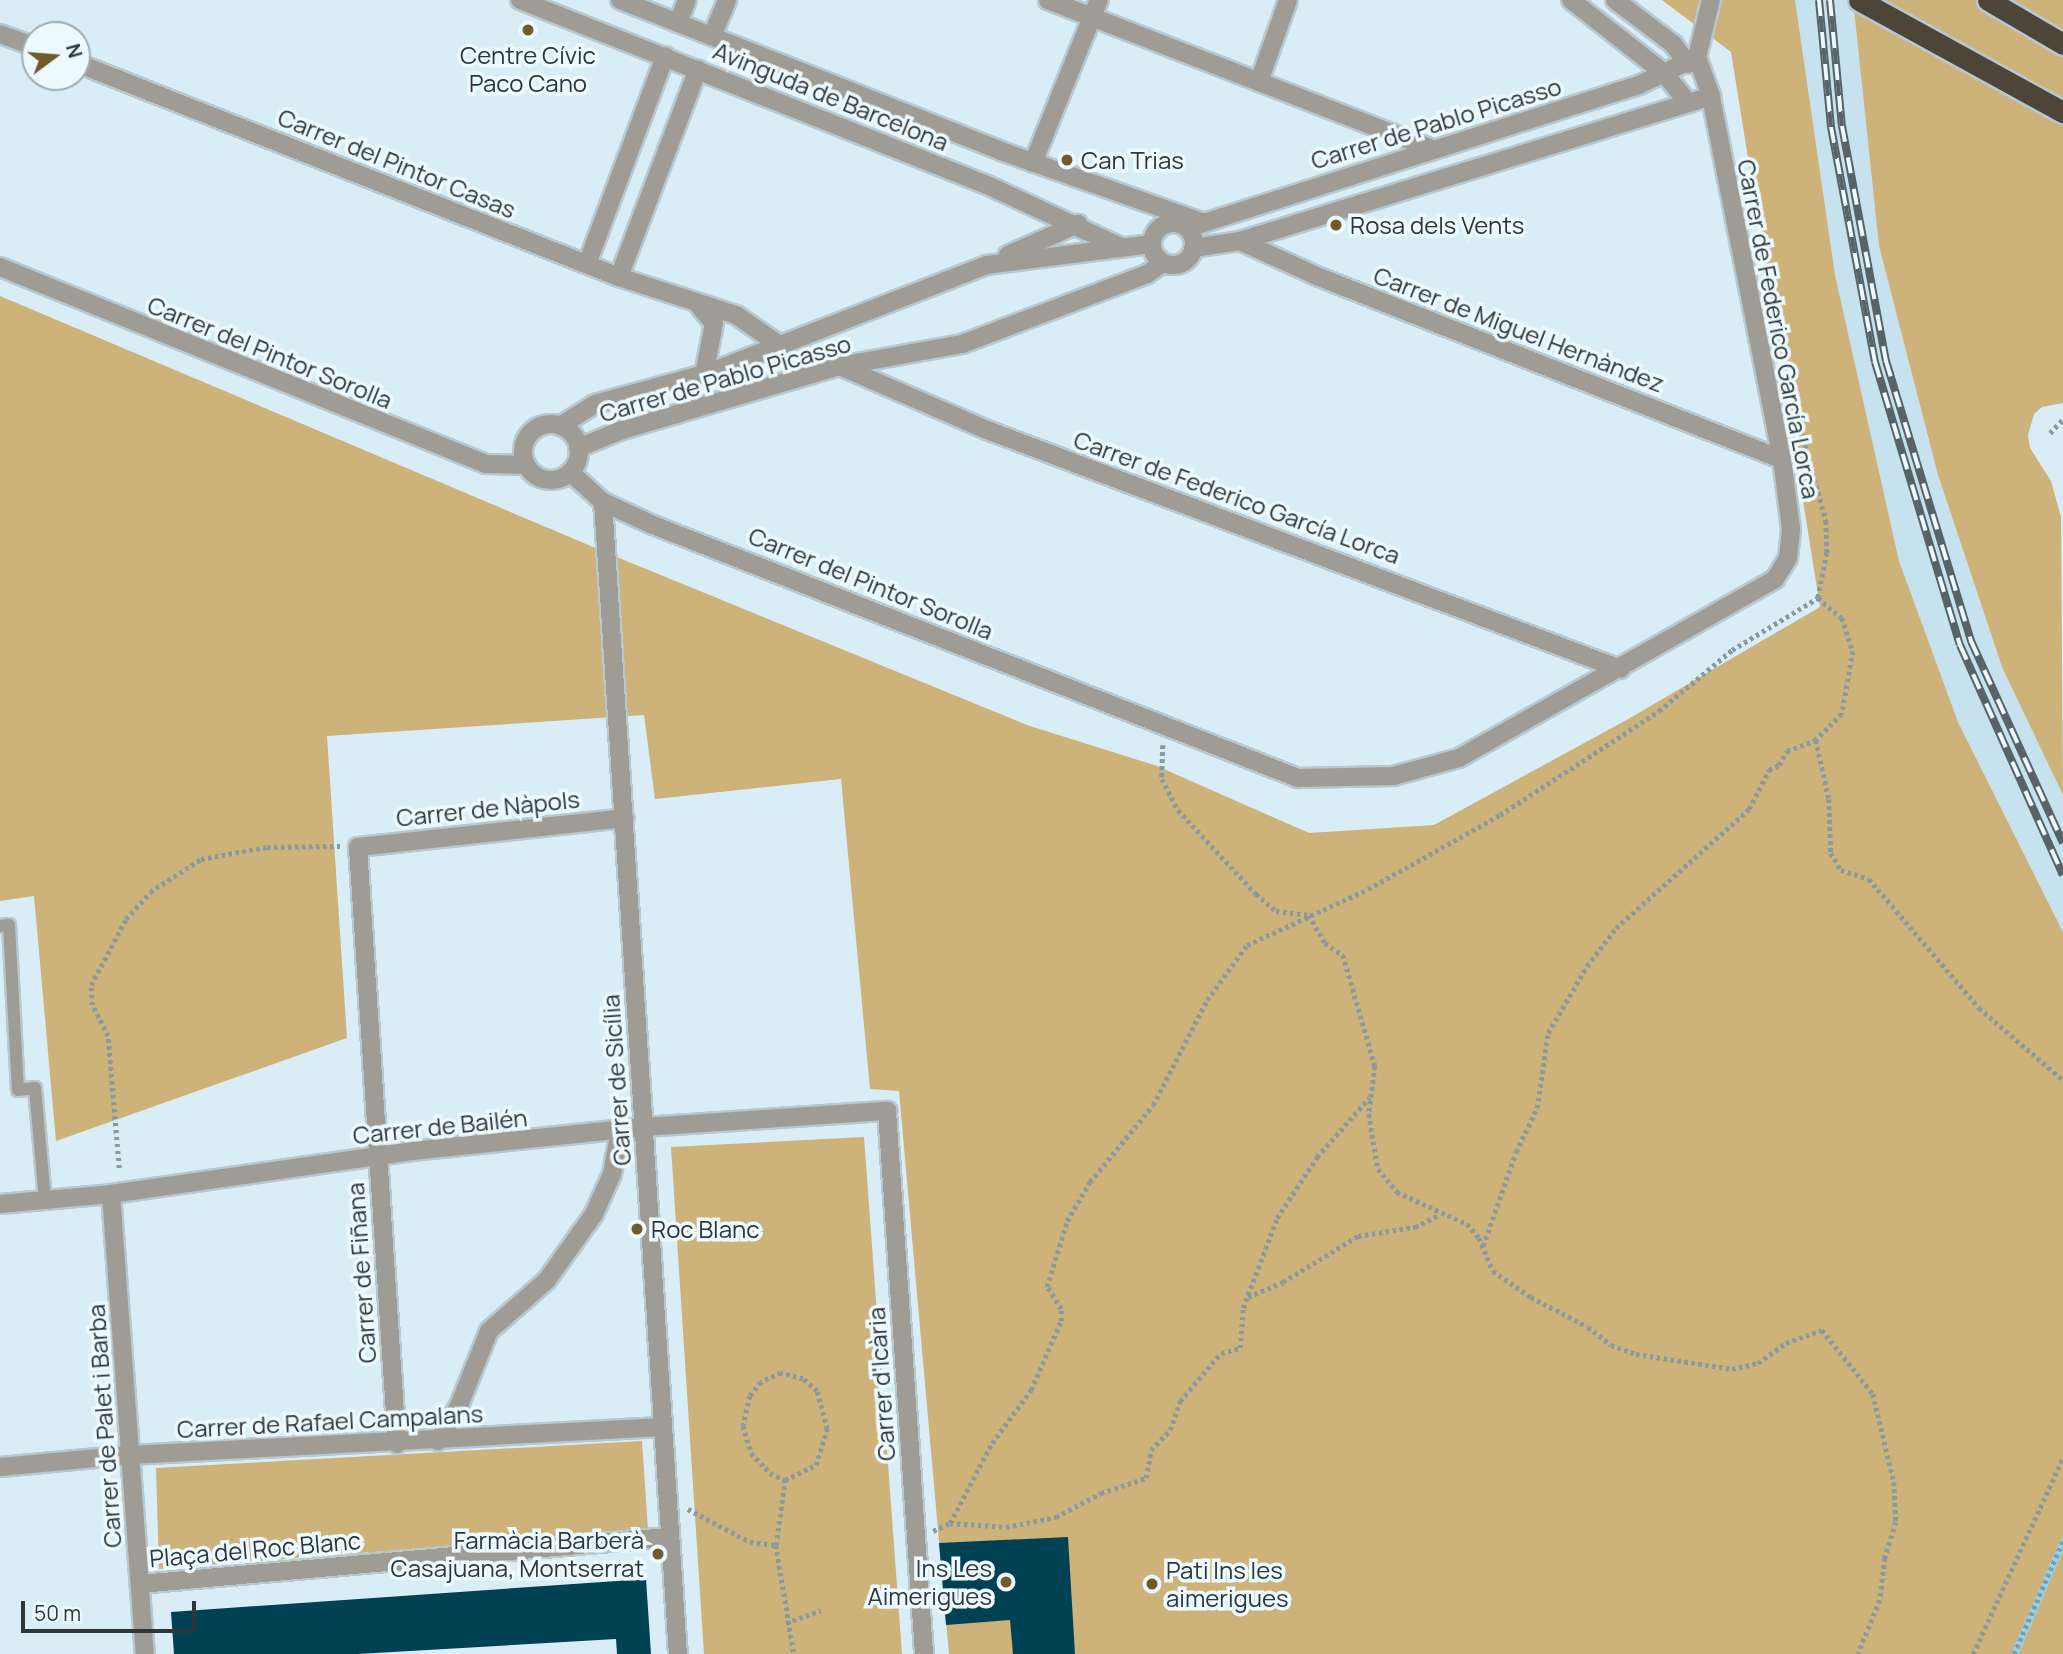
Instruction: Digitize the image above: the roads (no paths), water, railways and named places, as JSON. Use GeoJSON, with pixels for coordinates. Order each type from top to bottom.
{"type":"FeatureCollection","features":[{"type":"Feature","properties":{"kind":"highway"},"geometry":{"type":"LineString","coordinates":[[1859,0],[2063,113]]}},
{"type":"Feature","properties":{"kind":"highway"},"geometry":{"type":"LineString","coordinates":[[1988,0],[2063,44]]}},
{"type":"Feature","properties":{"kind":"street","name":"Avinguda de Barcelona"},"geometry":{"type":"LineString","coordinates":[[520,0],[698,69],[1078,224],[1119,246]]}},
{"type":"Feature","properties":{"kind":"street","name":"Avinguda de Barcelona"},"geometry":{"type":"LineString","coordinates":[[620,0],[1172,220],[1205,223]]}},
{"type":"Feature","properties":{"kind":"street"},"geometry":{"type":"LineString","coordinates":[[678,23],[687,0]]}},
{"type":"Feature","properties":{"kind":"street"},"geometry":{"type":"LineString","coordinates":[[712,36],[727,0]]}},
{"type":"Feature","properties":{"kind":"street"},"geometry":{"type":"LineString","coordinates":[[1048,0],[1429,148]]}},
{"type":"Feature","properties":{"kind":"street"},"geometry":{"type":"LineString","coordinates":[[1033,163],[1099,0]]}},
{"type":"Feature","properties":{"kind":"street"},"geometry":{"type":"LineString","coordinates":[[1259,82],[1288,0]]}},
{"type":"Feature","properties":{"kind":"street"},"geometry":{"type":"LineString","coordinates":[[1571,0],[1664,74],[1688,103]]}},
{"type":"Feature","properties":{"kind":"street"},"geometry":{"type":"LineString","coordinates":[[1615,0],[1693,60],[1709,21],[1711,0]]}},
{"type":"Feature","properties":{"kind":"street"},"geometry":{"type":"LineString","coordinates":[[0,34],[21,42]]}},
{"type":"Feature","properties":{"kind":"street"},"geometry":{"type":"LineString","coordinates":[[587,264],[665,56]]}},
{"type":"Feature","properties":{"kind":"street","name":"Carrer de Pablo Picasso"},"geometry":{"type":"LineString","coordinates":[[1172,220],[1205,223],[1429,148],[1639,85],[1693,60]]}},
{"type":"Feature","properties":{"kind":"street","name":"Carrer de Federico García Lorca"},"geometry":{"type":"LineString","coordinates":[[1164,726],[1298,778],[1393,776],[1459,758],[1620,669],[1775,579],[1783,570],[1791,529],[1782,459],[1711,96],[1693,60]]}},
{"type":"Feature","properties":{"kind":"street","name":"Carrer del Pintor Casas"},"geometry":{"type":"LineString","coordinates":[[91,69],[619,277],[700,307],[736,315],[781,346]]}},
{"type":"Feature","properties":{"kind":"street"},"geometry":{"type":"LineString","coordinates":[[619,277],[698,69]]}},
{"type":"Feature","properties":{"kind":"street"},"geometry":{"type":"LineString","coordinates":[[1193,248],[1172,220],[1156,231],[1152,244],[1163,263],[1181,264],[1193,248],[1240,241],[1711,96]]}},
{"type":"Feature","properties":{"kind":"street","name":"Carrer de Pablo Picasso"},"geometry":{"type":"LineString","coordinates":[[560,426],[594,404],[704,375],[987,265],[1078,224]]}},
{"type":"Feature","properties":{"kind":"street","name":"Carrer de Miguel Hernàndez"},"geometry":{"type":"LineString","coordinates":[[1240,241],[1319,277],[1782,459]]}},
{"type":"Feature","properties":{"kind":"street","name":"Carrer de Pablo Picasso"},"geometry":{"type":"LineString","coordinates":[[987,265],[1119,246],[1152,244]]}},
{"type":"Feature","properties":{"kind":"street","name":"Carrer de Pablo Picasso"},"geometry":{"type":"LineString","coordinates":[[578,448],[622,430],[840,366],[962,344],[1147,274],[1163,263]]}},
{"type":"Feature","properties":{"kind":"street","name":"Carrer del Pintor Sorolla"},"geometry":{"type":"LineString","coordinates":[[0,267],[450,451],[502,468],[526,465]]}},
{"type":"Feature","properties":{"kind":"street"},"geometry":{"type":"LineString","coordinates":[[700,307],[714,323],[704,375]]}},
{"type":"Feature","properties":{"kind":"street","name":"Carrer de Federico García Lorca"},"geometry":{"type":"LineString","coordinates":[[840,366],[987,430],[1620,669]]}},
{"type":"Feature","properties":{"kind":"street"},"geometry":{"type":"LineString","coordinates":[[544,425],[560,426],[572,435],[578,448],[570,472],[545,479],[526,465],[523,446],[532,432],[544,425]]}},
{"type":"Feature","properties":{"kind":"street","name":"Carrer del Pintor Sorolla"},"geometry":{"type":"LineString","coordinates":[[570,472],[603,502],[1164,726]]}},
{"type":"Feature","properties":{"kind":"street","name":"Carrer de Sicília"},"geometry":{"type":"LineString","coordinates":[[603,502],[666,1507],[678,1654]]}},
{"type":"Feature","properties":{"kind":"street","name":"Carrer de Nàpols"},"geometry":{"type":"LineString","coordinates":[[358,847],[624,818]]}},
{"type":"Feature","properties":{"kind":"street","name":"Carrer de Fiñana"},"geometry":{"type":"LineString","coordinates":[[358,847],[397,1444]]}},
{"type":"Feature","properties":{"kind":"street","name":"Carrer de Bailén"},"geometry":{"type":"LineString","coordinates":[[0,1204],[111,1194],[378,1156],[644,1127],[887,1111]]}},
{"type":"Feature","properties":{"kind":"street","name":"Carrer d'Icària"},"geometry":{"type":"LineString","coordinates":[[887,1111],[924,1654]]}},
{"type":"Feature","properties":{"kind":"street"},"geometry":{"type":"LineString","coordinates":[[438,1441],[458,1408],[489,1331],[547,1280],[594,1214],[612,1174],[620,1131]]}},
{"type":"Feature","properties":{"kind":"street","name":"Carrer de Palet i Barba"},"geometry":{"type":"LineString","coordinates":[[111,1194],[145,1654]]}},
{"type":"Feature","properties":{"kind":"street","name":"Carrer de Rafael Campalans"},"geometry":{"type":"LineString","coordinates":[[0,1467],[130,1455],[397,1444],[662,1427]]}},
{"type":"Feature","properties":{"kind":"street","name":"Plaça del Roc Blanc"},"geometry":{"type":"LineString","coordinates":[[140,1584],[668,1537]]}},
{"type":"Feature","properties":{"kind":"lane"},"geometry":{"type":"LineString","coordinates":[[0,926],[9,925],[18,1090],[35,1088],[45,1200]]}},
{"type":"Feature","properties":{"kind":"waterway"},"geometry":{"type":"LineString","coordinates":[[2014,1654],[2063,1541]]}},
{"type":"Feature","properties":{"kind":"railway"},"geometry":{"type":"LineString","coordinates":[[1819,0],[1831,127],[1875,362],[1960,645],[2063,875]]}},
{"type":"Feature","properties":{"kind":"railway"},"geometry":{"type":"LineString","coordinates":[[1830,0],[1842,126],[1886,361],[1971,641],[2063,843]]}},
{"type":"Feature","properties":{"kind":"place","name":"Centre Cívic Paco Cano"},"geometry":{"type":"Point","coordinates":[528,30]}},
{"type":"Feature","properties":{"kind":"place","name":"Can Trias"},"geometry":{"type":"Point","coordinates":[1067,160]}},
{"type":"Feature","properties":{"kind":"place","name":"Rosa dels Vents"},"geometry":{"type":"Point","coordinates":[1336,225]}},
{"type":"Feature","properties":{"kind":"place","name":"Roc Blanc"},"geometry":{"type":"Point","coordinates":[637,1229]}},
{"type":"Feature","properties":{"kind":"place","name":"Farmàcia Barberà Casajuana, Montserrat"},"geometry":{"type":"Point","coordinates":[658,1554]}},
{"type":"Feature","properties":{"kind":"place","name":"Ins Les Aimerigues"},"geometry":{"type":"Point","coordinates":[1006,1582]}},
{"type":"Feature","properties":{"kind":"place","name":"Pati Ins les aimerigues"},"geometry":{"type":"Point","coordinates":[1152,1584]}}]}
